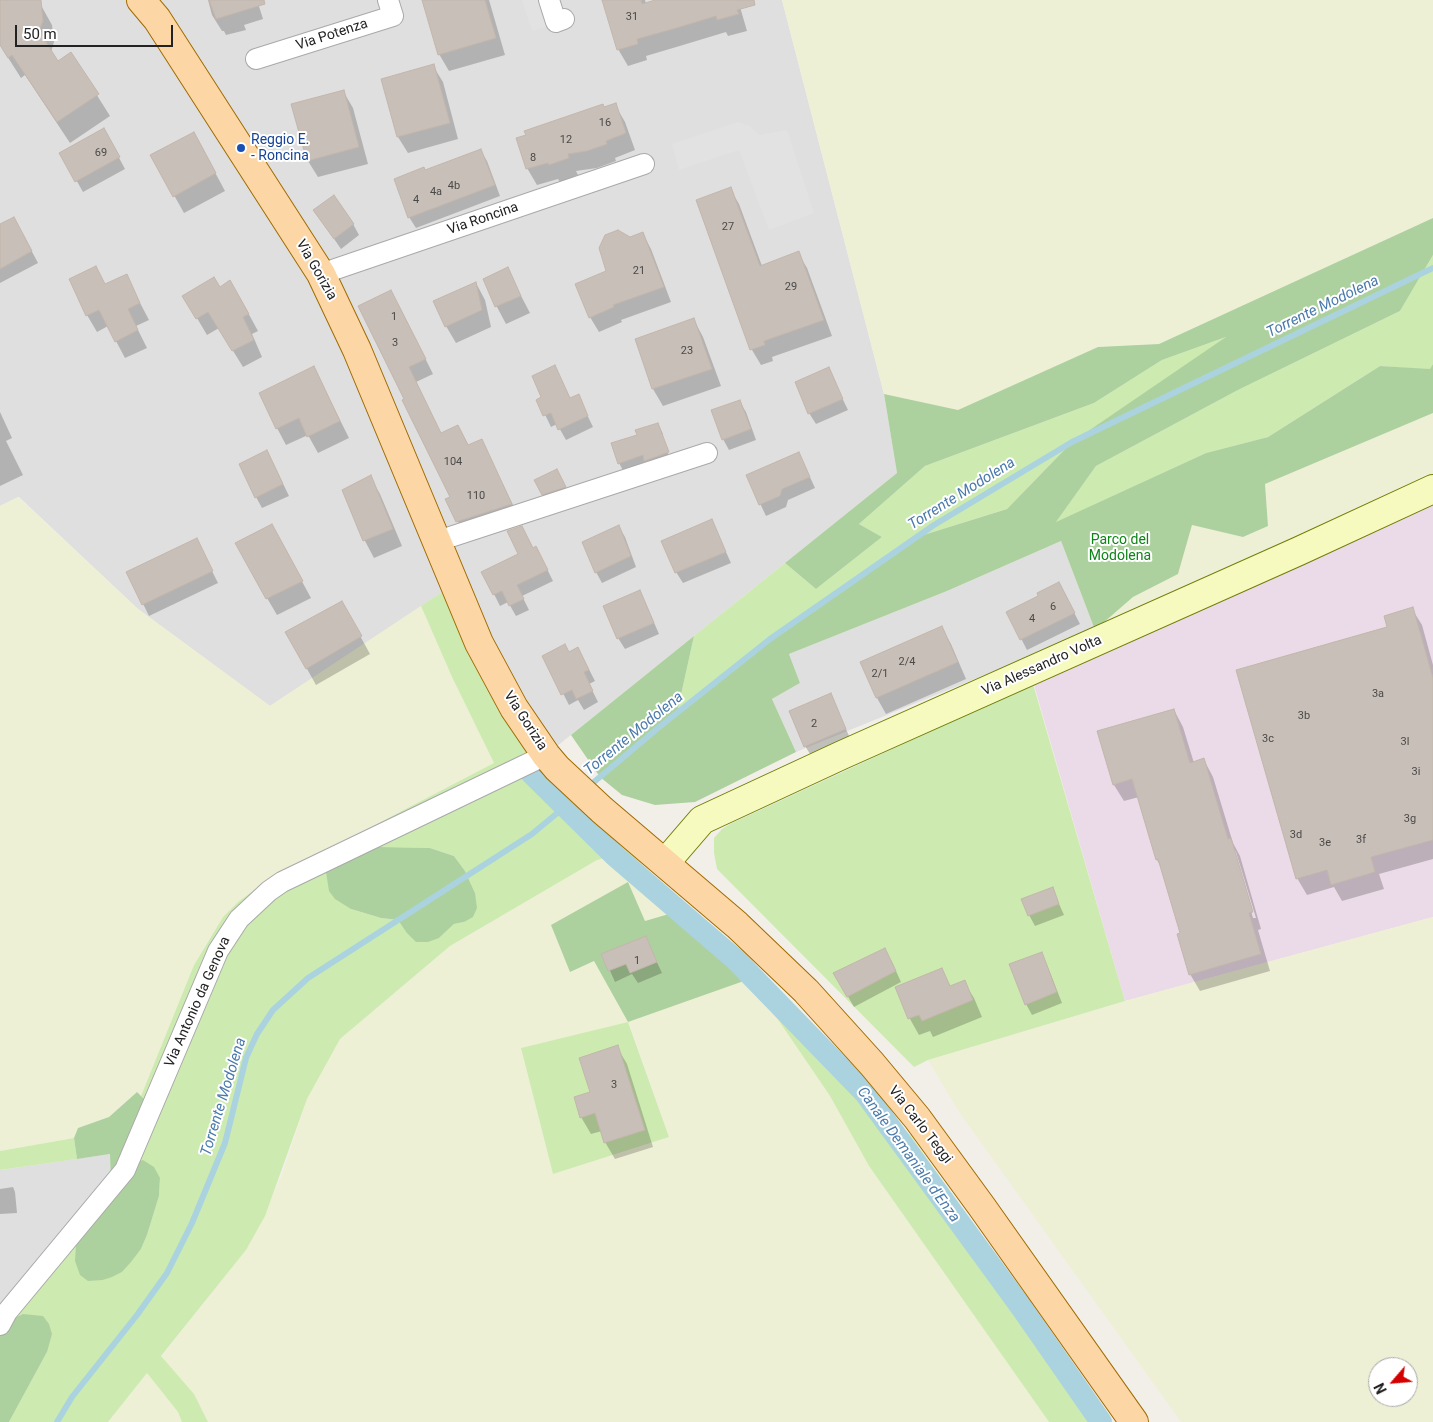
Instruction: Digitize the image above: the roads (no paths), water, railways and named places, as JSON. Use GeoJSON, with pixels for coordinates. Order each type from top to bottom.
{"type":"FeatureCollection","features":[{"type":"Feature","properties":{"kind":"main road","name":"Via Gorizia"},"geometry":{"type":"LineString","coordinates":[[148,6],[321,274],[357,350],[479,643],[514,708],[551,761],[602,810],[665,863]]}},
{"type":"Feature","properties":{"kind":"main road","name":"Via Carlo Teggi"},"geometry":{"type":"LineString","coordinates":[[665,863],[737,925],[800,985],[872,1064],[917,1118],[1134,1422]]}},
{"type":"Feature","properties":{"kind":"street","name":"Via Potenza"},"geometry":{"type":"LineString","coordinates":[[256,60],[393,16],[388,0]]}},
{"type":"Feature","properties":{"kind":"street"},"geometry":{"type":"LineString","coordinates":[[548,0],[556,22],[564,19]]}},
{"type":"Feature","properties":{"kind":"street","name":"Via Roncina"},"geometry":{"type":"LineString","coordinates":[[321,274],[644,164]]}},
{"type":"Feature","properties":{"kind":"street"},"geometry":{"type":"LineString","coordinates":[[438,541],[706,453]]}},
{"type":"Feature","properties":{"kind":"street","name":"Via Alessandro Volta"},"geometry":{"type":"LineString","coordinates":[[665,863],[702,820],[1433,489]]}},
{"type":"Feature","properties":{"kind":"street","name":"Via Antonio da Genova"},"geometry":{"type":"LineString","coordinates":[[0,1325],[8,1312],[125,1170],[218,951],[239,919],[263,896],[282,882],[551,761]]}},
{"type":"Feature","properties":{"kind":"waterway","name":"Torrente Modolena"},"geometry":{"type":"LineString","coordinates":[[588,787],[658,728],[770,639],[934,525],[1072,442],[1433,268]]}},
{"type":"Feature","properties":{"kind":"waterway","name":"Canale Demaniale d'Enza"},"geometry":{"type":"LineString","coordinates":[[532,774],[615,856],[736,960],[865,1093],[1021,1307],[1101,1422]]}},
{"type":"Feature","properties":{"kind":"waterway","name":"Torrente Modolena"},"geometry":{"type":"LineString","coordinates":[[57,1422],[72,1397],[137,1315],[167,1273],[192,1223],[225,1143],[246,1058],[257,1034],[273,1010],[308,978],[532,834],[579,795]]}},
{"type":"Feature","properties":{"kind":"place","name":"Reggio E. - Roncina"},"geometry":{"type":"Point","coordinates":[241,148]}},
{"type":"Feature","properties":{"kind":"park label","name":"Parco del Modolena"},"geometry":{"type":"Point","coordinates":[1120,548]}}]}
